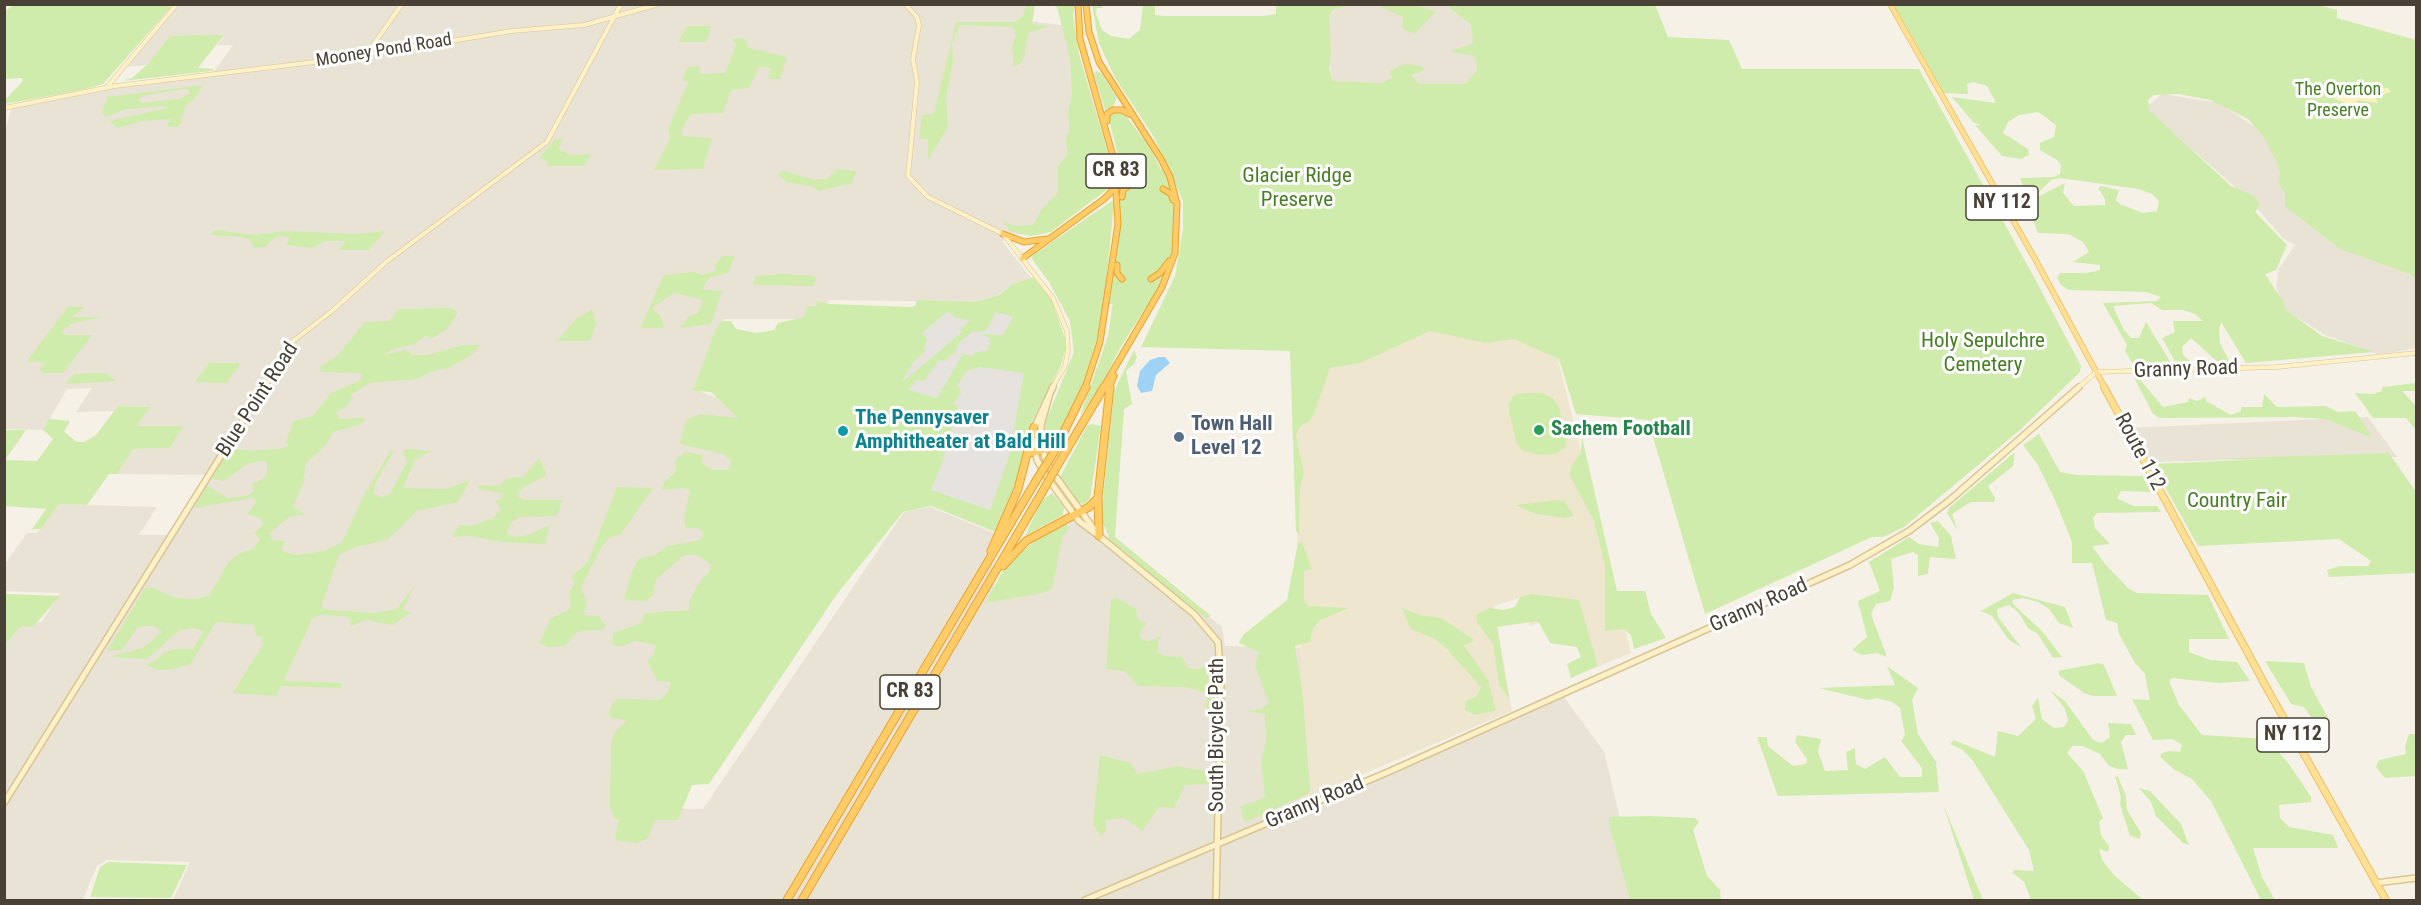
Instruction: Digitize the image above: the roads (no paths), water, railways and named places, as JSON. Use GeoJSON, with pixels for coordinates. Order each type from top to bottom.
{"type":"FeatureCollection","features":[{"type":"Feature","properties":{"kind":"highway","name":"CR 83"},"geometry":{"type":"LineString","coordinates":[[787,900],[1054,452],[1083,395],[1098,351],[1107,313],[1119,214],[1116,172],[1110,139],[1081,45],[1078,4]]}},
{"type":"Feature","properties":{"kind":"highway","name":"CR 83"},"geometry":{"type":"LineString","coordinates":[[802,900],[1162,287],[1176,245],[1178,212],[1166,169],[1099,62],[1089,32],[1086,4]]}},
{"type":"Feature","properties":{"kind":"highway"},"geometry":{"type":"LineString","coordinates":[[1110,139],[1107,116],[1115,110],[1126,111],[1144,134]]}},
{"type":"Feature","properties":{"kind":"highway"},"geometry":{"type":"LineString","coordinates":[[1023,258],[1109,195],[1114,187],[1116,172]]}},
{"type":"Feature","properties":{"kind":"highway"},"geometry":{"type":"LineString","coordinates":[[1119,214],[1123,190],[1133,183]]}},
{"type":"Feature","properties":{"kind":"highway"},"geometry":{"type":"LineString","coordinates":[[1163,189],[1172,196],[1178,212]]}},
{"type":"Feature","properties":{"kind":"highway"},"geometry":{"type":"LineString","coordinates":[[1003,234],[1031,242],[1056,235]]}},
{"type":"Feature","properties":{"kind":"highway"},"geometry":{"type":"LineString","coordinates":[[1150,279],[1167,266],[1176,245]]}},
{"type":"Feature","properties":{"kind":"highway"},"geometry":{"type":"LineString","coordinates":[[1116,247],[1117,273],[1122,279]]}},
{"type":"Feature","properties":{"kind":"highway"},"geometry":{"type":"LineString","coordinates":[[1099,536],[1098,497],[1109,389],[1129,344]]}},
{"type":"Feature","properties":{"kind":"highway"},"geometry":{"type":"LineString","coordinates":[[954,618],[1005,520],[1031,452],[1034,427]]}},
{"type":"Feature","properties":{"kind":"highway"},"geometry":{"type":"LineString","coordinates":[[1031,452],[1042,450]]}},
{"type":"Feature","properties":{"kind":"highway"},"geometry":{"type":"LineString","coordinates":[[983,593],[1021,544],[1078,513],[1098,497]]}},
{"type":"Feature","properties":{"kind":"main road","name":"Route 112"},"geometry":{"type":"LineString","coordinates":[[1890,4],[2096,372],[2269,692],[2386,900]]}},
{"type":"Feature","properties":{"kind":"street"},"geometry":{"type":"LineString","coordinates":[[107,87],[177,4]]}},
{"type":"Feature","properties":{"kind":"street"},"geometry":{"type":"LineString","coordinates":[[366,55],[402,4]]}},
{"type":"Feature","properties":{"kind":"street","name":"Blue Point Road"},"geometry":{"type":"LineString","coordinates":[[4,803],[293,341],[332,311],[386,262],[548,142],[621,4]]}},
{"type":"Feature","properties":{"kind":"street","name":"Mooney Pond Road"},"geometry":{"type":"LineString","coordinates":[[4,108],[107,87],[366,55],[512,31],[596,22],[659,4]]}},
{"type":"Feature","properties":{"kind":"street","name":"South Bicycle Path"},"geometry":{"type":"LineString","coordinates":[[904,4],[919,24],[912,59],[917,82],[908,176],[928,197],[989,225],[1003,234],[1057,303],[1068,337],[1065,366],[1041,408],[1034,427]]}},
{"type":"Feature","properties":{"kind":"street"},"geometry":{"type":"LineString","coordinates":[[618,11],[628,13]]}},
{"type":"Feature","properties":{"kind":"street"},"geometry":{"type":"LineString","coordinates":[[596,22],[610,25]]}},
{"type":"Feature","properties":{"kind":"street","name":"Granny Road"},"geometry":{"type":"LineString","coordinates":[[1085,900],[1388,772],[1850,566],[1909,531],[1950,500],[2096,372],[2277,367],[2416,353]]}},
{"type":"Feature","properties":{"kind":"street","name":"South Bicycle Path"},"geometry":{"type":"LineString","coordinates":[[1051,390],[1041,425],[1042,450],[1050,469],[1078,513],[1090,531],[1194,614],[1218,642],[1221,682],[1216,900]]}},
{"type":"Feature","properties":{"kind":"street","name":"South Bicycle Path"},"geometry":{"type":"LineString","coordinates":[[1031,452],[1042,470],[1078,513]]}},
{"type":"Feature","properties":{"kind":"street"},"geometry":{"type":"LineString","coordinates":[[2376,882],[2416,878]]}},
{"type":"Feature","properties":{"kind":"water"},"geometry":{"type":"Polygon","coordinates":[[[1165,357],[1170,363],[1156,375],[1152,391],[1141,393],[1137,386],[1140,371],[1150,360],[1165,357]]]}},
{"type":"Feature","properties":{"kind":"place","name":"Sachem Football"},"geometry":{"type":"Point","coordinates":[1539,430]}},
{"type":"Feature","properties":{"kind":"place","name":"The Pennysaver Amphitheater at Bald Hill"},"geometry":{"type":"Point","coordinates":[843,431]}},
{"type":"Feature","properties":{"kind":"place","name":"Town Hall Level 12"},"geometry":{"type":"Point","coordinates":[1179,437]}},
{"type":"Feature","properties":{"kind":"park label","name":"The Overton Preserve"},"geometry":{"type":"Point","coordinates":[2338,100]}},
{"type":"Feature","properties":{"kind":"park label","name":"Glacier Ridge Preserve"},"geometry":{"type":"Point","coordinates":[1297,189]}},
{"type":"Feature","properties":{"kind":"park label","name":"Holy Sepulchre Cemetery"},"geometry":{"type":"Point","coordinates":[1983,354]}},
{"type":"Feature","properties":{"kind":"park label","name":"Country Fair"},"geometry":{"type":"Point","coordinates":[2237,502]}}]}
